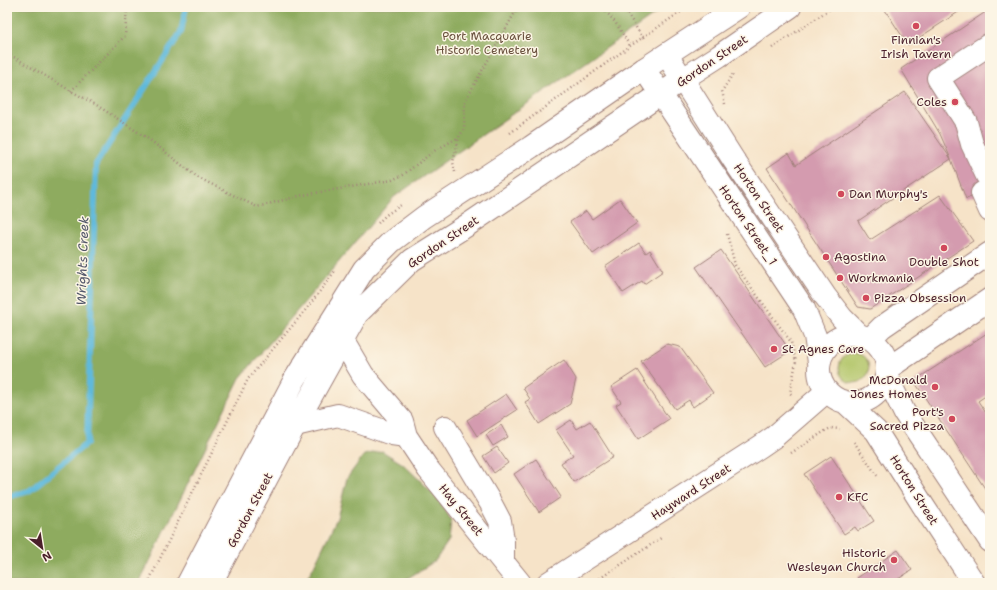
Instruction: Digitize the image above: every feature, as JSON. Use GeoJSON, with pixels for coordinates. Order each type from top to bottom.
{"type":"FeatureCollection","features":[{"type":"Feature","properties":{"kind":"street","name":"Gordon Street"},"geometry":{"type":"LineString","coordinates":[[188,583],[295,379],[364,269],[391,242],[424,217],[739,7]]}},
{"type":"Feature","properties":{"kind":"street","name":"Gordon Street"},"geometry":{"type":"LineString","coordinates":[[211,583],[295,425],[358,314],[412,260],[469,224],[790,7]]}},
{"type":"Feature","properties":{"kind":"street"},"geometry":{"type":"LineString","coordinates":[[987,193],[988,176],[972,144],[966,122],[938,78],[990,44]]}},
{"type":"Feature","properties":{"kind":"street","name":"Horton Street"},"geometry":{"type":"LineString","coordinates":[[667,54],[733,159],[821,290],[842,318],[864,337]]}},
{"type":"Feature","properties":{"kind":"street"},"geometry":{"type":"LineString","coordinates":[[644,69],[662,94]]}},
{"type":"Feature","properties":{"kind":"street","name":"Horton Street_1"},"geometry":{"type":"LineString","coordinates":[[662,94],[804,309],[815,336],[819,362]]}},
{"type":"Feature","properties":{"kind":"street"},"geometry":{"type":"LineString","coordinates":[[864,337],[882,327],[990,252]]}},
{"type":"Feature","properties":{"kind":"street"},"geometry":{"type":"LineString","coordinates":[[990,299],[887,373],[882,387],[874,396],[863,401],[847,404],[835,398],[826,391],[818,369],[819,362],[824,351],[831,342],[842,336],[864,337],[879,347],[885,357],[887,373],[904,412],[990,541]]}},
{"type":"Feature","properties":{"kind":"street","name":"Hay Street"},"geometry":{"type":"LineString","coordinates":[[343,341],[363,375],[402,421],[406,436],[428,469],[520,583]]}},
{"type":"Feature","properties":{"kind":"street","name":"Hayward Street"},"geometry":{"type":"LineString","coordinates":[[548,583],[761,446],[774,437],[826,391]]}},
{"type":"Feature","properties":{"kind":"street","name":"Horton Street"},"geometry":{"type":"LineString","coordinates":[[847,404],[876,431],[974,583]]}},
{"type":"Feature","properties":{"kind":"street"},"geometry":{"type":"LineString","coordinates":[[295,425],[338,415],[392,434],[406,436]]}},
{"type":"Feature","properties":{"kind":"street"},"geometry":{"type":"LineString","coordinates":[[445,427],[500,521],[503,541],[503,562]]}},
{"type":"Feature","properties":{"kind":"path"},"geometry":{"type":"LineString","coordinates":[[71,91],[125,36],[127,7]]}},
{"type":"Feature","properties":{"kind":"path"},"geometry":{"type":"LineString","coordinates":[[455,173],[453,162],[459,137],[464,129],[465,101],[518,7]]}},
{"type":"Feature","properties":{"kind":"path"},"geometry":{"type":"LineString","coordinates":[[599,7],[614,21],[630,46]]}},
{"type":"Feature","properties":{"kind":"path"},"geometry":{"type":"LineString","coordinates":[[623,7],[643,38]]}},
{"type":"Feature","properties":{"kind":"path"},"geometry":{"type":"LineString","coordinates":[[770,49],[833,7]]}},
{"type":"Feature","properties":{"kind":"path"},"geometry":{"type":"LineString","coordinates":[[7,53],[95,104],[150,140],[197,177],[257,207],[303,195],[392,180],[403,175],[434,151],[459,137]]}},
{"type":"Feature","properties":{"kind":"path"},"geometry":{"type":"LineString","coordinates":[[725,106],[722,91],[732,74],[739,70]]}},
{"type":"Feature","properties":{"kind":"path"},"geometry":{"type":"LineString","coordinates":[[725,228],[735,265],[791,342],[796,362],[790,393],[793,398]]}},
{"type":"Feature","properties":{"kind":"green space","name":"Port Macquarie Historic Cemetery"},"geometry":{"type":"Polygon","coordinates":[[[7,7],[665,7],[394,197],[240,378],[139,583],[7,583],[7,7]]]}},
{"type":"Feature","properties":{"kind":"green space"},"geometry":{"type":"Polygon","coordinates":[[[854,353],[865,357],[869,368],[865,379],[854,383],[843,379],[839,368],[843,357],[854,353]]]}},
{"type":"Feature","properties":{"kind":"green space"},"geometry":{"type":"Polygon","coordinates":[[[382,451],[403,464],[439,499],[451,520],[449,540],[435,561],[400,583],[304,583],[313,568],[337,518],[347,478],[364,455],[382,451]]]}},
{"type":"Feature","properties":{"kind":"building","name":"Finnian's Irish Tavern"},"geometry":{"type":"Polygon","coordinates":[[[883,7],[966,7],[908,45],[883,7]]]}},
{"type":"Feature","properties":{"kind":"building","name":"Coles"},"geometry":{"type":"Polygon","coordinates":[[[990,9],[990,190],[966,199],[940,134],[901,69],[990,9]]]}},
{"type":"Feature","properties":{"kind":"building","name":"Dan Murphy's"},"geometry":{"type":"Polygon","coordinates":[[[905,92],[951,159],[858,221],[870,240],[940,195],[973,241],[870,309],[858,307],[767,168],[789,153],[796,165],[905,92]]]}},
{"type":"Feature","properties":{"kind":"building"},"geometry":{"type":"Polygon","coordinates":[[[620,199],[637,223],[593,254],[570,222],[586,211],[592,219],[620,199]]]}},
{"type":"Feature","properties":{"kind":"building"},"geometry":{"type":"Polygon","coordinates":[[[639,243],[646,253],[650,250],[663,271],[644,284],[642,281],[623,293],[605,266],[639,243]]]}},
{"type":"Feature","properties":{"kind":"building"},"geometry":{"type":"Polygon","coordinates":[[[721,250],[790,351],[765,367],[696,267],[721,250]]]}},
{"type":"Feature","properties":{"kind":"building"},"geometry":{"type":"Polygon","coordinates":[[[990,331],[990,393],[978,401],[990,419],[990,496],[914,381],[990,331]]]}},
{"type":"Feature","properties":{"kind":"building"},"geometry":{"type":"Polygon","coordinates":[[[667,344],[680,347],[713,393],[693,407],[689,400],[675,409],[641,361],[667,344]]]}},
{"type":"Feature","properties":{"kind":"building"},"geometry":{"type":"Polygon","coordinates":[[[564,360],[576,379],[570,404],[539,424],[525,402],[530,399],[523,388],[564,360]]]}},
{"type":"Feature","properties":{"kind":"building"},"geometry":{"type":"Polygon","coordinates":[[[637,370],[669,419],[638,439],[616,405],[621,402],[611,387],[637,370]]]}},
{"type":"Feature","properties":{"kind":"building"},"geometry":{"type":"Polygon","coordinates":[[[506,394],[517,410],[477,436],[467,420],[506,394]]]}},
{"type":"Feature","properties":{"kind":"building"},"geometry":{"type":"Polygon","coordinates":[[[571,420],[577,429],[590,421],[613,457],[574,482],[561,463],[573,455],[556,430],[571,420]]]}},
{"type":"Feature","properties":{"kind":"building"},"geometry":{"type":"Polygon","coordinates":[[[501,425],[508,437],[493,446],[486,435],[501,425]]]}},
{"type":"Feature","properties":{"kind":"building"},"geometry":{"type":"Polygon","coordinates":[[[497,447],[508,463],[494,473],[483,456],[497,447]]]}},
{"type":"Feature","properties":{"kind":"building","name":"KFC"},"geometry":{"type":"Polygon","coordinates":[[[831,456],[874,521],[858,531],[855,527],[844,534],[804,474],[831,456]]]}},
{"type":"Feature","properties":{"kind":"building"},"geometry":{"type":"Polygon","coordinates":[[[536,459],[561,497],[539,512],[514,474],[536,459]]]}},
{"type":"Feature","properties":{"kind":"building","name":"Historic Wesleyan Church"},"geometry":{"type":"Polygon","coordinates":[[[898,550],[912,570],[892,583],[861,583],[857,578],[898,550]]]}},
{"type":"Feature","properties":{"kind":"building"},"geometry":{"type":"Polygon","coordinates":[[[675,579],[678,583],[668,583],[675,579]]]}},
{"type":"Feature","properties":{"kind":"waterway","name":"Wrights Creek"},"geometry":{"type":"LineString","coordinates":[[7,497],[29,491],[87,443],[96,164],[181,32],[186,7]]}},
{"type":"Feature","properties":{"kind":"place","name":"Finnian's Irish Tavern"},"geometry":{"type":"Point","coordinates":[916,26]}},
{"type":"Feature","properties":{"kind":"place","name":"Coles"},"geometry":{"type":"Point","coordinates":[955,102]}},
{"type":"Feature","properties":{"kind":"place","name":"Dan Murphy's"},"geometry":{"type":"Point","coordinates":[841,194]}},
{"type":"Feature","properties":{"kind":"place","name":"Double Shot"},"geometry":{"type":"Point","coordinates":[944,248]}},
{"type":"Feature","properties":{"kind":"place","name":"Agostina"},"geometry":{"type":"Point","coordinates":[826,257]}},
{"type":"Feature","properties":{"kind":"place","name":"Workmania"},"geometry":{"type":"Point","coordinates":[840,278]}},
{"type":"Feature","properties":{"kind":"place","name":"Pizza Obsession"},"geometry":{"type":"Point","coordinates":[866,298]}},
{"type":"Feature","properties":{"kind":"place","name":"St Agnes Care"},"geometry":{"type":"Point","coordinates":[774,349]}},
{"type":"Feature","properties":{"kind":"place","name":"McDonald Jones Homes"},"geometry":{"type":"Point","coordinates":[935,387]}},
{"type":"Feature","properties":{"kind":"place","name":"Port's Sacred Pizza"},"geometry":{"type":"Point","coordinates":[952,419]}},
{"type":"Feature","properties":{"kind":"place","name":"KFC"},"geometry":{"type":"Point","coordinates":[839,497]}},
{"type":"Feature","properties":{"kind":"place","name":"Historic Wesleyan Church"},"geometry":{"type":"Point","coordinates":[894,560]}}]}
